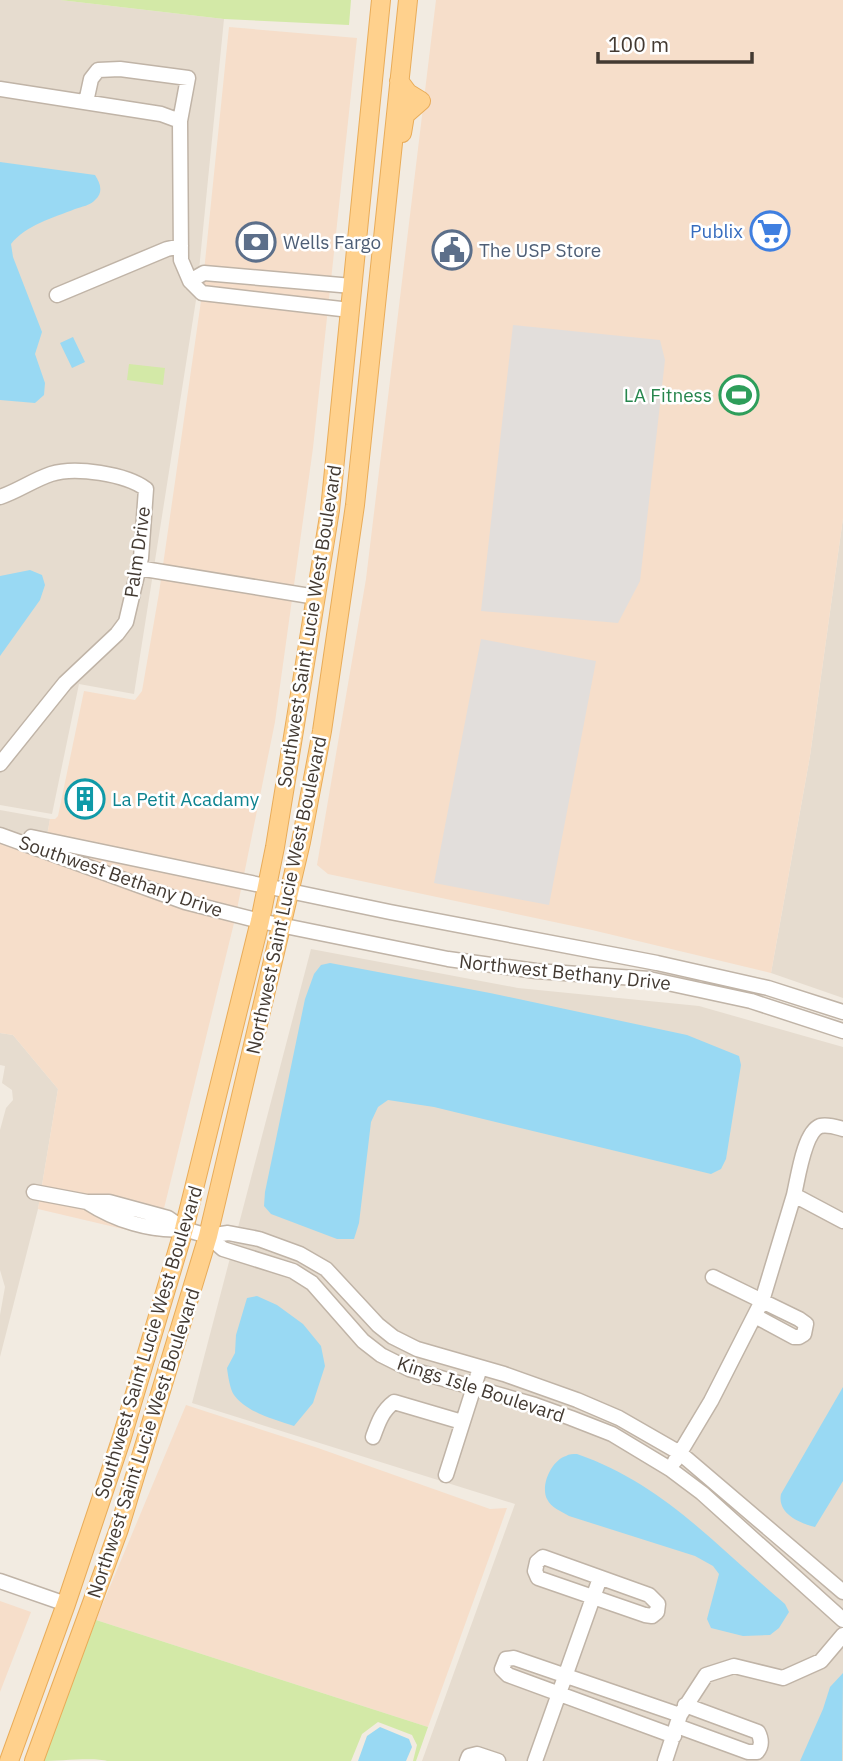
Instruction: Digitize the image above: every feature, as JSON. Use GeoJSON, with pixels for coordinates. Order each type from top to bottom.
{"type":"FeatureCollection","features":[{"type":"Feature","properties":{"kind":"main road","name":"Southwest Saint Lucie West Boulevard"},"geometry":{"type":"LineString","coordinates":[[9,1761],[106,1483],[184,1229],[260,921],[330,510],[381,0]]}},
{"type":"Feature","properties":{"kind":"main road","name":"Northwest Saint Lucie West Boulevard"},"geometry":{"type":"LineString","coordinates":[[35,1758],[94,1600],[208,1236],[291,890],[319,747],[355,505],[408,0]]}},
{"type":"Feature","properties":{"kind":"main road"},"geometry":{"type":"LineString","coordinates":[[366,148],[373,170],[373,184],[364,271],[376,303]]}},
{"type":"Feature","properties":{"kind":"main road"},"geometry":{"type":"LineString","coordinates":[[352,286],[366,311],[368,377]]}},
{"type":"Feature","properties":{"kind":"main road"},"geometry":{"type":"LineString","coordinates":[[335,459],[339,492],[330,573],[333,594],[340,609]]}},
{"type":"Feature","properties":{"kind":"main road"},"geometry":{"type":"LineString","coordinates":[[316,597],[328,612],[329,681]]}},
{"type":"Feature","properties":{"kind":"main road"},"geometry":{"type":"LineString","coordinates":[[94,1600],[88,1590],[87,1577],[110,1501],[106,1483]]}},
{"type":"Feature","properties":{"kind":"main road"},"geometry":{"type":"LineString","coordinates":[[35,1758],[38,1729],[73,1633],[75,1620],[66,1604]]}},
{"type":"Feature","properties":{"kind":"street"},"geometry":{"type":"LineString","coordinates":[[86,102],[91,79],[98,70],[120,69],[188,78],[180,121],[181,260],[190,281],[202,293],[350,310]]}},
{"type":"Feature","properties":{"kind":"street"},"geometry":{"type":"LineString","coordinates":[[0,89],[161,114],[180,121]]}},
{"type":"Feature","properties":{"kind":"street"},"geometry":{"type":"LineString","coordinates":[[57,295],[181,246]]}},
{"type":"Feature","properties":{"kind":"street"},"geometry":{"type":"LineString","coordinates":[[190,281],[204,273],[352,286]]}},
{"type":"Feature","properties":{"kind":"street"},"geometry":{"type":"LineString","coordinates":[[234,297],[236,276]]}},
{"type":"Feature","properties":{"kind":"street"},"geometry":{"type":"LineString","coordinates":[[302,304],[304,282]]}},
{"type":"Feature","properties":{"kind":"street","name":"Palm Drive"},"geometry":{"type":"LineString","coordinates":[[0,497],[51,474],[70,470],[123,477],[146,489],[138,568],[125,622],[117,634],[65,683],[0,764]]}},
{"type":"Feature","properties":{"kind":"street"},"geometry":{"type":"LineString","coordinates":[[138,568],[316,597]]}},
{"type":"Feature","properties":{"kind":"street","name":"Southwest Bethany Drive"},"geometry":{"type":"LineString","coordinates":[[0,833],[291,890]]}},
{"type":"Feature","properties":{"kind":"street","name":"Southwest Bethany Drive"},"geometry":{"type":"LineString","coordinates":[[0,833],[185,902],[283,926]]}},
{"type":"Feature","properties":{"kind":"street","name":"Northwest Bethany Drive"},"geometry":{"type":"LineString","coordinates":[[291,890],[390,912],[657,963],[768,988],[843,1012]]}},
{"type":"Feature","properties":{"kind":"street","name":"Northwest Bethany Drive"},"geometry":{"type":"LineString","coordinates":[[283,926],[448,959],[536,971],[649,979],[751,1001],[843,1031]]}},
{"type":"Feature","properties":{"kind":"street"},"geometry":{"type":"LineString","coordinates":[[670,1469],[711,1401],[762,1301],[811,1134],[825,1125],[843,1129]]}},
{"type":"Feature","properties":{"kind":"street"},"geometry":{"type":"LineString","coordinates":[[35,1188],[60,1189],[67,1197],[87,1202],[105,1214],[163,1231],[184,1229],[208,1236]]}},
{"type":"Feature","properties":{"kind":"street"},"geometry":{"type":"LineString","coordinates":[[794,1195],[843,1221]]}},
{"type":"Feature","properties":{"kind":"street","name":"Kings Isle Boulevard"},"geometry":{"type":"LineString","coordinates":[[208,1236],[228,1233],[259,1239],[300,1254],[326,1269],[378,1325],[393,1337],[417,1349],[577,1400],[619,1418],[680,1453],[843,1592]]}},
{"type":"Feature","properties":{"kind":"street","name":"Kings Isle Boulevard"},"geometry":{"type":"LineString","coordinates":[[208,1236],[223,1249],[293,1271],[312,1283],[363,1341],[381,1355],[409,1369],[536,1405],[611,1434],[670,1469],[702,1493],[843,1620]]}},
{"type":"Feature","properties":{"kind":"street"},"geometry":{"type":"LineString","coordinates":[[713,1277],[806,1324],[804,1334],[794,1336],[755,1316]]}},
{"type":"Feature","properties":{"kind":"street"},"geometry":{"type":"LineString","coordinates":[[446,1475],[480,1368]]}},
{"type":"Feature","properties":{"kind":"street"},"geometry":{"type":"LineString","coordinates":[[373,1437],[379,1420],[394,1402],[462,1422]]}},
{"type":"Feature","properties":{"kind":"street"},"geometry":{"type":"LineString","coordinates":[[543,1557],[649,1595],[658,1604],[657,1612],[652,1616],[645,1615],[592,1597],[538,1578],[535,1571],[537,1562],[543,1557]]}},
{"type":"Feature","properties":{"kind":"street"},"geometry":{"type":"LineString","coordinates":[[536,1761],[600,1578]]}},
{"type":"Feature","properties":{"kind":"street"},"geometry":{"type":"LineString","coordinates":[[0,1581],[66,1604]]}},
{"type":"Feature","properties":{"kind":"street"},"geometry":{"type":"LineString","coordinates":[[665,1761],[679,1720],[706,1675],[734,1666],[783,1678],[821,1661],[843,1635]]}},
{"type":"Feature","properties":{"kind":"street"},"geometry":{"type":"LineString","coordinates":[[566,1676],[514,1658],[506,1659],[502,1669],[508,1675],[559,1695],[679,1720],[758,1732],[762,1740],[760,1749],[757,1752],[748,1752],[679,1720],[566,1676]]}},
{"type":"Feature","properties":{"kind":"street"},"geometry":{"type":"LineString","coordinates":[[467,1761],[469,1756],[477,1754],[498,1761]]}},
{"type":"Feature","properties":{"kind":"shaded area"},"geometry":{"type":"Polygon","coordinates":[[[0,0],[60,0],[224,19],[196,300],[134,694],[79,684],[52,814],[0,805],[0,0]]]}},
{"type":"Feature","properties":{"kind":"shaded area"},"geometry":{"type":"Polygon","coordinates":[[[436,0],[843,0],[843,518],[810,756],[771,973],[592,930],[328,874],[317,865],[366,579],[436,0]]]}},
{"type":"Feature","properties":{"kind":"shaded area"},"geometry":{"type":"Polygon","coordinates":[[[229,27],[357,38],[313,448],[275,722],[235,919],[157,1237],[38,1209],[58,1089],[13,1035],[0,1033],[0,837],[45,847],[50,819],[58,816],[84,691],[135,700],[142,691],[159,593],[201,301],[229,27]]]}},
{"type":"Feature","properties":{"kind":"shaded area"},"geometry":{"type":"Polygon","coordinates":[[[513,325],[660,340],[665,360],[640,581],[618,623],[481,611],[513,325]]]}},
{"type":"Feature","properties":{"kind":"shaded area"},"geometry":{"type":"Polygon","coordinates":[[[843,518],[843,998],[771,973],[810,756],[843,518]]]}},
{"type":"Feature","properties":{"kind":"shaded area"},"geometry":{"type":"Polygon","coordinates":[[[481,639],[596,661],[549,905],[434,883],[481,639]]]}},
{"type":"Feature","properties":{"kind":"shaded area"},"geometry":{"type":"Polygon","coordinates":[[[0,810],[50,819],[45,847],[0,837],[0,810]]]}},
{"type":"Feature","properties":{"kind":"shaded area"},"geometry":{"type":"Polygon","coordinates":[[[311,949],[518,988],[699,1006],[843,1047],[843,1761],[422,1761],[515,1504],[192,1403],[311,949]]]}},
{"type":"Feature","properties":{"kind":"shaded area"},"geometry":{"type":"Polygon","coordinates":[[[0,1033],[13,1035],[58,1089],[38,1209],[0,1357],[0,1315],[5,1287],[0,1270],[0,1130],[6,1108],[13,1100],[12,1090],[2,1083],[5,1066],[0,1065],[0,1033]]]}},
{"type":"Feature","properties":{"kind":"shaded area"},"geometry":{"type":"Polygon","coordinates":[[[186,1405],[490,1509],[507,1508],[428,1727],[96,1620],[186,1405]]]}},
{"type":"Feature","properties":{"kind":"shaded area"},"geometry":{"type":"Polygon","coordinates":[[[0,1601],[31,1612],[0,1692],[0,1601]]]}},
{"type":"Feature","properties":{"kind":"green space"},"geometry":{"type":"Polygon","coordinates":[[[60,0],[351,0],[349,25],[224,19],[60,0]]]}},
{"type":"Feature","properties":{"kind":"green space"},"geometry":{"type":"Polygon","coordinates":[[[129,364],[165,368],[163,385],[127,380],[129,364]]]}},
{"type":"Feature","properties":{"kind":"green space"},"geometry":{"type":"Polygon","coordinates":[[[96,1620],[428,1727],[416,1761],[413,1761],[417,1745],[412,1735],[378,1722],[362,1734],[351,1761],[42,1761],[96,1620]]]}},
{"type":"Feature","properties":{"kind":"water"},"geometry":{"type":"Polygon","coordinates":[[[0,162],[95,175],[100,188],[100,194],[91,203],[32,227],[11,244],[13,257],[42,332],[35,354],[45,383],[44,395],[35,403],[0,400],[0,162]]]}},
{"type":"Feature","properties":{"kind":"water"},"geometry":{"type":"Polygon","coordinates":[[[73,337],[85,362],[72,368],[60,343],[73,337]]]}},
{"type":"Feature","properties":{"kind":"water"},"geometry":{"type":"Polygon","coordinates":[[[30,570],[42,575],[45,585],[40,600],[0,656],[0,576],[30,570]]]}},
{"type":"Feature","properties":{"kind":"water"},"geometry":{"type":"Polygon","coordinates":[[[330,963],[490,993],[687,1035],[739,1056],[741,1065],[726,1159],[721,1169],[711,1174],[434,1107],[388,1100],[378,1107],[371,1122],[359,1223],[354,1239],[337,1239],[271,1214],[264,1206],[265,1192],[305,999],[314,974],[321,965],[330,963]]]}},
{"type":"Feature","properties":{"kind":"water"},"geometry":{"type":"Polygon","coordinates":[[[257,1296],[277,1305],[303,1324],[321,1346],[325,1366],[313,1403],[294,1426],[261,1415],[246,1406],[234,1395],[230,1386],[227,1368],[235,1353],[236,1335],[247,1298],[257,1296]]]}},
{"type":"Feature","properties":{"kind":"water"},"geometry":{"type":"Polygon","coordinates":[[[843,1387],[843,1481],[815,1527],[790,1516],[782,1507],[781,1494],[843,1387]]]}},
{"type":"Feature","properties":{"kind":"water"},"geometry":{"type":"Polygon","coordinates":[[[577,1454],[637,1482],[712,1539],[785,1604],[789,1612],[779,1628],[770,1635],[743,1636],[711,1628],[707,1619],[719,1574],[713,1566],[695,1556],[569,1516],[554,1507],[545,1493],[546,1480],[556,1462],[568,1455],[577,1454]]]}},
{"type":"Feature","properties":{"kind":"water"},"geometry":{"type":"Polygon","coordinates":[[[843,1673],[842,1761],[800,1761],[830,1687],[843,1673]]]}},
{"type":"Feature","properties":{"kind":"water"},"geometry":{"type":"Polygon","coordinates":[[[380,1727],[409,1739],[412,1747],[406,1761],[358,1761],[367,1736],[380,1727]]]}},
{"type":"Feature","properties":{"kind":"place","name":"Publix"},"geometry":{"type":"Point","coordinates":[770,231]}},
{"type":"Feature","properties":{"kind":"place","name":"Wells Fargo"},"geometry":{"type":"Point","coordinates":[256,242]}},
{"type":"Feature","properties":{"kind":"place","name":"The USP Store"},"geometry":{"type":"Point","coordinates":[452,250]}},
{"type":"Feature","properties":{"kind":"place","name":"LA Fitness"},"geometry":{"type":"Point","coordinates":[739,395]}},
{"type":"Feature","properties":{"kind":"place","name":"La Petit Acadamy"},"geometry":{"type":"Point","coordinates":[85,799]}}]}
